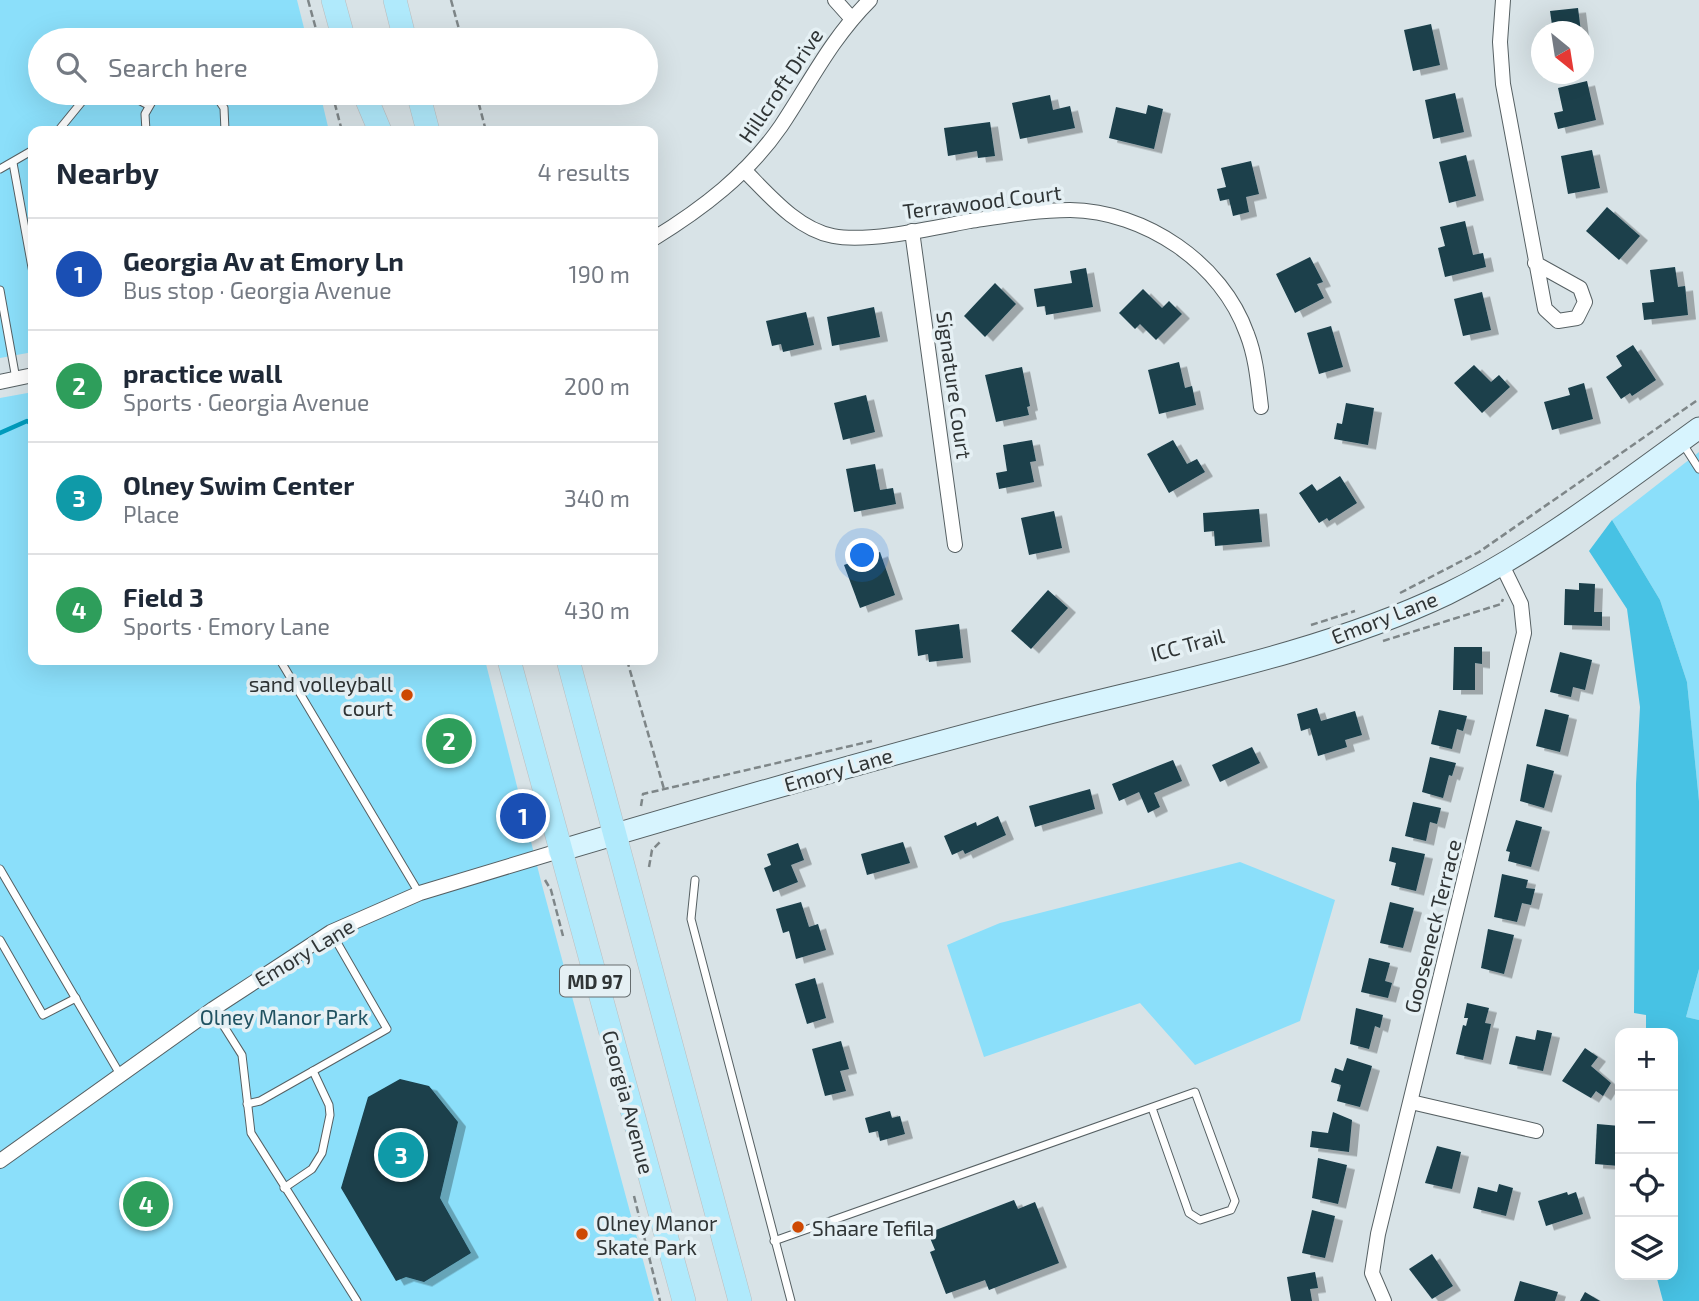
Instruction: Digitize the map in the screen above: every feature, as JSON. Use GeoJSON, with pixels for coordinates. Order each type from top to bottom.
{"type":"FeatureCollection","features":[{"type":"Feature","properties":{"kind":"main road"},"geometry":{"type":"LineString","coordinates":[[333,0],[341,28]]}},
{"type":"Feature","properties":{"kind":"main road"},"geometry":{"type":"LineString","coordinates":[[394,0],[402,28]]}},
{"type":"Feature","properties":{"kind":"main road"},"geometry":{"type":"LineString","coordinates":[[361,105],[367,126]]}},
{"type":"Feature","properties":{"kind":"main road"},"geometry":{"type":"LineString","coordinates":[[369,105],[378,126]]}},
{"type":"Feature","properties":{"kind":"main road"},"geometry":{"type":"LineString","coordinates":[[421,105],[427,126]]}},
{"type":"Feature","properties":{"kind":"main road","name":"Georgia Avenue"},"geometry":{"type":"LineString","coordinates":[[510,665],[684,1301]]}},
{"type":"Feature","properties":{"kind":"main road","name":"MD 97"},"geometry":{"type":"LineString","coordinates":[[569,665],[740,1301]]}},
{"type":"Feature","properties":{"kind":"street"},"geometry":{"type":"LineString","coordinates":[[835,0],[852,19]]}},
{"type":"Feature","properties":{"kind":"street","name":"Hillcroft Drive"},"geometry":{"type":"LineString","coordinates":[[658,236],[684,220],[744,170],[780,127],[830,45],[870,0]]}},
{"type":"Feature","properties":{"kind":"street"},"geometry":{"type":"LineString","coordinates":[[1503,0],[1501,63],[1535,263]]}},
{"type":"Feature","properties":{"kind":"street","name":"Terrawood Court"},"geometry":{"type":"LineString","coordinates":[[744,170],[790,213],[811,228],[831,236],[848,238],[912,231],[1023,213],[1071,210],[1104,213],[1152,229],[1200,264],[1234,306],[1247,333],[1255,363],[1261,407]]}},
{"type":"Feature","properties":{"kind":"street","name":"Signature Court"},"geometry":{"type":"LineString","coordinates":[[912,231],[955,545]]}},
{"type":"Feature","properties":{"kind":"street"},"geometry":{"type":"LineString","coordinates":[[0,382],[28,376]]}},
{"type":"Feature","properties":{"kind":"street","name":"Emory Lane"},"geometry":{"type":"LineString","coordinates":[[0,1161],[213,1009],[331,932],[419,893],[901,751],[1351,632],[1449,592],[1501,563],[1699,428]]}},
{"type":"Feature","properties":{"kind":"street","name":"Gooseneck Terrace"},"geometry":{"type":"LineString","coordinates":[[1384,1301],[1372,1273],[1378,1234],[1524,633],[1521,604],[1501,563]]}},
{"type":"Feature","properties":{"kind":"street"},"geometry":{"type":"LineString","coordinates":[[1411,1102],[1536,1131]]}},
{"type":"Feature","properties":{"kind":"lane"},"geometry":{"type":"LineString","coordinates":[[62,126],[79,105]]}},
{"type":"Feature","properties":{"kind":"lane"},"geometry":{"type":"LineString","coordinates":[[146,126],[148,105]]}},
{"type":"Feature","properties":{"kind":"lane"},"geometry":{"type":"LineString","coordinates":[[222,105],[225,126]]}},
{"type":"Feature","properties":{"kind":"lane"},"geometry":{"type":"LineString","coordinates":[[0,169],[28,153]]}},
{"type":"Feature","properties":{"kind":"lane"},"geometry":{"type":"LineString","coordinates":[[13,163],[28,246]]}},
{"type":"Feature","properties":{"kind":"lane"},"geometry":{"type":"LineString","coordinates":[[0,290],[16,379]]}},
{"type":"Feature","properties":{"kind":"lane"},"geometry":{"type":"LineString","coordinates":[[1681,441],[1699,469]]}},
{"type":"Feature","properties":{"kind":"lane"},"geometry":{"type":"LineString","coordinates":[[283,665],[419,893]]}},
{"type":"Feature","properties":{"kind":"lane"},"geometry":{"type":"LineString","coordinates":[[0,870],[121,1076]]}},
{"type":"Feature","properties":{"kind":"lane"},"geometry":{"type":"LineString","coordinates":[[695,880],[691,919],[791,1301]]}},
{"type":"Feature","properties":{"kind":"lane"},"geometry":{"type":"LineString","coordinates":[[247,1104],[260,1101],[387,1029],[331,932]]}},
{"type":"Feature","properties":{"kind":"lane"},"geometry":{"type":"LineString","coordinates":[[0,940],[43,1015],[76,998]]}},
{"type":"Feature","properties":{"kind":"lane"},"geometry":{"type":"LineString","coordinates":[[213,1009],[242,1055],[251,1133],[355,1298],[345,1301]]}},
{"type":"Feature","properties":{"kind":"lane"},"geometry":{"type":"LineString","coordinates":[[284,1188],[312,1169],[322,1153],[330,1115],[329,1105],[313,1071]]}},
{"type":"Feature","properties":{"kind":"lane"},"geometry":{"type":"LineString","coordinates":[[774,1241],[1195,1092],[1235,1201],[1231,1210],[1200,1220],[1189,1213],[1152,1108]]}},
{"type":"Feature","properties":{"kind":"path"},"geometry":{"type":"LineString","coordinates":[[308,0],[316,28]]}},
{"type":"Feature","properties":{"kind":"path"},"geometry":{"type":"LineString","coordinates":[[452,0],[459,28]]}},
{"type":"Feature","properties":{"kind":"path"},"geometry":{"type":"LineString","coordinates":[[335,105],[341,126]]}},
{"type":"Feature","properties":{"kind":"path"},"geometry":{"type":"LineString","coordinates":[[479,105],[485,126]]}},
{"type":"Feature","properties":{"kind":"path"},"geometry":{"type":"LineString","coordinates":[[1399,594],[1479,552],[1699,399]]}},
{"type":"Feature","properties":{"kind":"path"},"geometry":{"type":"LineString","coordinates":[[1310,625],[1359,609]]}},
{"type":"Feature","properties":{"kind":"path"},"geometry":{"type":"LineString","coordinates":[[628,665],[664,789]]}},
{"type":"Feature","properties":{"kind":"path"},"geometry":{"type":"LineString","coordinates":[[642,806],[643,794],[872,740]]}},
{"type":"Feature","properties":{"kind":"path"},"geometry":{"type":"LineString","coordinates":[[649,867],[655,847]]}},
{"type":"Feature","properties":{"kind":"path"},"geometry":{"type":"LineString","coordinates":[[545,880],[551,890]]}},
{"type":"Feature","properties":{"kind":"green space"},"geometry":{"type":"Polygon","coordinates":[[[0,0],[297,0],[304,28],[28,28],[28,105],[323,105],[328,126],[28,126],[28,353],[0,358],[0,0]]]}},
{"type":"Feature","properties":{"kind":"green space","name":"Olney Manor Park"},"geometry":{"type":"Polygon","coordinates":[[[28,393],[28,665],[486,665],[542,885],[654,1301],[0,1301],[0,398],[28,393]]]}},
{"type":"Feature","properties":{"kind":"green space"},"geometry":{"type":"Polygon","coordinates":[[[1699,452],[1699,801],[1687,682],[1660,600],[1612,520],[1699,452]]]}},
{"type":"Feature","properties":{"kind":"green space"},"geometry":{"type":"Polygon","coordinates":[[[1240,862],[1335,900],[1300,1021],[1195,1065],[1140,1003],[984,1057],[947,945],[1000,923],[1240,862]]]}},
{"type":"Feature","properties":{"kind":"green space"},"geometry":{"type":"Polygon","coordinates":[[[1699,969],[1699,1020],[1686,1017],[1699,969]]]}},
{"type":"Feature","properties":{"kind":"shaded area"},"geometry":{"type":"Polygon","coordinates":[[[1612,520],[1660,600],[1687,682],[1699,801],[1699,969],[1686,1017],[1699,1020],[1699,1301],[1663,1301],[1657,1280],[1678,1280],[1678,1028],[1646,1028],[1646,1015],[1634,1013],[1636,784],[1640,707],[1627,609],[1589,551],[1612,520]]]}},
{"type":"Feature","properties":{"kind":"building"},"geometry":{"type":"Polygon","coordinates":[[[1578,8],[1580,21],[1551,21],[1550,11],[1578,8]]]}},
{"type":"Feature","properties":{"kind":"building"},"geometry":{"type":"Polygon","coordinates":[[[1431,24],[1440,65],[1413,71],[1404,30],[1431,24]]]}},
{"type":"Feature","properties":{"kind":"building"},"geometry":{"type":"Polygon","coordinates":[[[1588,84],[1596,120],[1558,129],[1554,113],[1563,111],[1558,88],[1588,84]]]}},
{"type":"Feature","properties":{"kind":"building"},"geometry":{"type":"Polygon","coordinates":[[[1455,93],[1464,132],[1433,139],[1425,100],[1455,93]]]}},
{"type":"Feature","properties":{"kind":"building"},"geometry":{"type":"Polygon","coordinates":[[[1050,95],[1053,110],[1070,106],[1075,128],[1020,139],[1012,103],[1050,95]]]}},
{"type":"Feature","properties":{"kind":"building"},"geometry":{"type":"Polygon","coordinates":[[[1148,105],[1163,109],[1154,149],[1109,138],[1116,107],[1146,114],[1148,105]]]}},
{"type":"Feature","properties":{"kind":"building"},"geometry":{"type":"Polygon","coordinates":[[[990,122],[995,156],[978,158],[977,151],[948,156],[944,128],[990,122]]]}},
{"type":"Feature","properties":{"kind":"building"},"geometry":{"type":"Polygon","coordinates":[[[1592,150],[1600,188],[1568,194],[1561,156],[1592,150]]]}},
{"type":"Feature","properties":{"kind":"building"},"geometry":{"type":"Polygon","coordinates":[[[1466,155],[1476,196],[1449,203],[1439,162],[1466,155]]]}},
{"type":"Feature","properties":{"kind":"building"},"geometry":{"type":"Polygon","coordinates":[[[1251,161],[1259,194],[1246,197],[1249,212],[1233,216],[1229,199],[1220,201],[1217,189],[1226,187],[1221,168],[1251,161]]]}},
{"type":"Feature","properties":{"kind":"building"},"geometry":{"type":"Polygon","coordinates":[[[1607,207],[1640,236],[1619,260],[1586,231],[1607,207]]]}},
{"type":"Feature","properties":{"kind":"building"},"geometry":{"type":"Polygon","coordinates":[[[1465,221],[1473,255],[1483,253],[1486,267],[1445,277],[1438,248],[1445,246],[1440,227],[1465,221]]]}},
{"type":"Feature","properties":{"kind":"building"},"geometry":{"type":"Polygon","coordinates":[[[1310,257],[1323,282],[1317,284],[1324,298],[1295,313],[1276,274],[1310,257]]]}},
{"type":"Feature","properties":{"kind":"building"},"geometry":{"type":"Polygon","coordinates":[[[1675,267],[1678,287],[1685,286],[1688,315],[1644,320],[1642,303],[1654,302],[1650,270],[1675,267]]]}},
{"type":"Feature","properties":{"kind":"building"},"geometry":{"type":"Polygon","coordinates":[[[1086,268],[1093,307],[1046,315],[1045,306],[1037,307],[1034,289],[1072,283],[1070,271],[1086,268]]]}},
{"type":"Feature","properties":{"kind":"building"},"geometry":{"type":"Polygon","coordinates":[[[995,283],[1016,304],[985,337],[964,316],[995,283]]]}},
{"type":"Feature","properties":{"kind":"building"},"geometry":{"type":"Polygon","coordinates":[[[1143,289],[1162,308],[1169,301],[1182,314],[1156,340],[1140,324],[1135,329],[1119,313],[1143,289]]]}},
{"type":"Feature","properties":{"kind":"building"},"geometry":{"type":"Polygon","coordinates":[[[1482,292],[1491,330],[1463,336],[1454,299],[1482,292]]]}},
{"type":"Feature","properties":{"kind":"building"},"geometry":{"type":"Polygon","coordinates":[[[874,307],[880,337],[832,346],[827,317],[874,307]]]}},
{"type":"Feature","properties":{"kind":"building"},"geometry":{"type":"Polygon","coordinates":[[[806,312],[814,345],[783,352],[781,344],[772,346],[766,321],[806,312]]]}},
{"type":"Feature","properties":{"kind":"building"},"geometry":{"type":"Polygon","coordinates":[[[1331,326],[1343,367],[1319,374],[1307,333],[1331,326]]]}},
{"type":"Feature","properties":{"kind":"building"},"geometry":{"type":"Polygon","coordinates":[[[1633,345],[1656,380],[1632,396],[1630,393],[1621,399],[1606,377],[1622,366],[1616,356],[1633,345]]]}},
{"type":"Feature","properties":{"kind":"building"},"geometry":{"type":"Polygon","coordinates":[[[1179,362],[1185,388],[1192,386],[1196,405],[1159,414],[1148,370],[1179,362]]]}},
{"type":"Feature","properties":{"kind":"building"},"geometry":{"type":"Polygon","coordinates":[[[1474,365],[1491,382],[1499,375],[1510,387],[1482,413],[1454,383],[1474,365]]]}},
{"type":"Feature","properties":{"kind":"building"},"geometry":{"type":"Polygon","coordinates":[[[1022,367],[1030,406],[1027,407],[1029,415],[996,422],[985,375],[1022,367]]]}},
{"type":"Feature","properties":{"kind":"building"},"geometry":{"type":"Polygon","coordinates":[[[1584,383],[1593,419],[1552,430],[1544,402],[1570,395],[1568,388],[1584,383]]]}},
{"type":"Feature","properties":{"kind":"building"},"geometry":{"type":"Polygon","coordinates":[[[866,395],[875,432],[843,440],[834,403],[866,395]]]}},
{"type":"Feature","properties":{"kind":"building"},"geometry":{"type":"Polygon","coordinates":[[[1346,403],[1374,408],[1368,445],[1334,439],[1337,423],[1342,424],[1346,403]]]}},
{"type":"Feature","properties":{"kind":"building"},"geometry":{"type":"Polygon","coordinates":[[[1032,440],[1036,461],[1030,462],[1034,482],[999,489],[996,473],[1007,471],[1003,445],[1032,440]]]}},
{"type":"Feature","properties":{"kind":"building"},"geometry":{"type":"Polygon","coordinates":[[[1173,440],[1187,464],[1197,459],[1205,472],[1169,493],[1147,454],[1173,440]]]}},
{"type":"Feature","properties":{"kind":"building"},"geometry":{"type":"Polygon","coordinates":[[[875,464],[880,490],[893,488],[896,504],[854,512],[846,469],[875,464]]]}},
{"type":"Feature","properties":{"kind":"building"},"geometry":{"type":"Polygon","coordinates":[[[1340,476],[1357,503],[1329,521],[1327,518],[1319,523],[1299,493],[1312,484],[1317,491],[1340,476]]]}},
{"type":"Feature","properties":{"kind":"building"},"geometry":{"type":"Polygon","coordinates":[[[1259,509],[1262,542],[1215,546],[1214,531],[1204,532],[1203,513],[1259,509]]]}},
{"type":"Feature","properties":{"kind":"building"},"geometry":{"type":"Polygon","coordinates":[[[1054,511],[1062,548],[1029,555],[1021,518],[1054,511]]]}},
{"type":"Feature","properties":{"kind":"building"},"geometry":{"type":"Polygon","coordinates":[[[880,552],[895,595],[860,608],[844,565],[880,552]]]}},
{"type":"Feature","properties":{"kind":"building"},"geometry":{"type":"Polygon","coordinates":[[[1579,583],[1595,584],[1594,612],[1602,612],[1602,626],[1564,625],[1565,589],[1579,590],[1579,583]]]}},
{"type":"Feature","properties":{"kind":"building"},"geometry":{"type":"Polygon","coordinates":[[[1048,590],[1068,608],[1031,649],[1011,631],[1048,590]]]}},
{"type":"Feature","properties":{"kind":"building"},"geometry":{"type":"Polygon","coordinates":[[[959,624],[963,658],[929,662],[928,654],[918,656],[915,630],[959,624]]]}},
{"type":"Feature","properties":{"kind":"building"},"geometry":{"type":"Polygon","coordinates":[[[1454,647],[1482,647],[1482,664],[1475,663],[1475,690],[1453,690],[1454,647]]]}},
{"type":"Feature","properties":{"kind":"building"},"geometry":{"type":"Polygon","coordinates":[[[1560,652],[1592,660],[1585,690],[1573,687],[1571,697],[1550,692],[1560,652]]]}},
{"type":"Feature","properties":{"kind":"building"},"geometry":{"type":"Polygon","coordinates":[[[1317,708],[1321,721],[1355,711],[1362,735],[1345,740],[1347,747],[1318,756],[1310,728],[1301,731],[1297,714],[1317,708]]]}},
{"type":"Feature","properties":{"kind":"building"},"geometry":{"type":"Polygon","coordinates":[[[1545,709],[1569,715],[1560,752],[1536,746],[1545,709]]]}},
{"type":"Feature","properties":{"kind":"building"},"geometry":{"type":"Polygon","coordinates":[[[1439,710],[1467,716],[1463,731],[1457,729],[1452,749],[1431,744],[1439,710]]]}},
{"type":"Feature","properties":{"kind":"building"},"geometry":{"type":"Polygon","coordinates":[[[1252,747],[1260,763],[1220,782],[1212,765],[1252,747]]]}},
{"type":"Feature","properties":{"kind":"building"},"geometry":{"type":"Polygon","coordinates":[[[1430,757],[1456,763],[1452,776],[1449,775],[1443,798],[1422,792],[1430,757]]]}},
{"type":"Feature","properties":{"kind":"building"},"geometry":{"type":"Polygon","coordinates":[[[1173,760],[1182,781],[1154,793],[1160,807],[1148,813],[1139,792],[1119,801],[1112,784],[1173,760]]]}},
{"type":"Feature","properties":{"kind":"building"},"geometry":{"type":"Polygon","coordinates":[[[1527,764],[1554,771],[1544,808],[1520,801],[1527,764]]]}},
{"type":"Feature","properties":{"kind":"building"},"geometry":{"type":"Polygon","coordinates":[[[1090,789],[1095,809],[1035,827],[1029,806],[1090,789]]]}},
{"type":"Feature","properties":{"kind":"building"},"geometry":{"type":"Polygon","coordinates":[[[1413,802],[1441,808],[1437,824],[1430,822],[1426,841],[1405,836],[1413,802]]]}},
{"type":"Feature","properties":{"kind":"building"},"geometry":{"type":"Polygon","coordinates":[[[998,816],[1006,835],[965,854],[963,850],[952,855],[944,836],[998,816]]]}},
{"type":"Feature","properties":{"kind":"building"},"geometry":{"type":"Polygon","coordinates":[[[1516,820],[1542,827],[1531,867],[1508,861],[1510,852],[1506,851],[1516,820]]]}},
{"type":"Feature","properties":{"kind":"building"},"geometry":{"type":"Polygon","coordinates":[[[903,842],[910,863],[867,875],[861,854],[903,842]]]}},
{"type":"Feature","properties":{"kind":"building"},"geometry":{"type":"Polygon","coordinates":[[[798,843],[804,860],[791,865],[798,882],[773,892],[764,868],[771,865],[767,854],[798,843]]]}},
{"type":"Feature","properties":{"kind":"building"},"geometry":{"type":"Polygon","coordinates":[[[1392,847],[1425,854],[1416,891],[1391,885],[1396,863],[1389,861],[1392,847]]]}},
{"type":"Feature","properties":{"kind":"building"},"geometry":{"type":"Polygon","coordinates":[[[1502,874],[1528,880],[1526,888],[1535,889],[1531,905],[1522,903],[1517,922],[1494,917],[1502,874]]]}},
{"type":"Feature","properties":{"kind":"building"},"geometry":{"type":"Polygon","coordinates":[[[801,902],[809,927],[818,924],[826,950],[796,959],[789,931],[783,933],[776,909],[801,902]]]}},
{"type":"Feature","properties":{"kind":"building"},"geometry":{"type":"Polygon","coordinates":[[[1390,902],[1414,908],[1403,948],[1380,943],[1390,902]]]}},
{"type":"Feature","properties":{"kind":"building"},"geometry":{"type":"Polygon","coordinates":[[[1488,929],[1514,935],[1504,974],[1481,968],[1488,929]]]}},
{"type":"Feature","properties":{"kind":"building"},"geometry":{"type":"Polygon","coordinates":[[[1369,958],[1390,963],[1385,981],[1392,983],[1388,998],[1361,992],[1369,958]]]}},
{"type":"Feature","properties":{"kind":"building"},"geometry":{"type":"Polygon","coordinates":[[[815,978],[826,1018],[807,1024],[795,984],[815,978]]]}},
{"type":"Feature","properties":{"kind":"building"},"geometry":{"type":"Polygon","coordinates":[[[1467,1003],[1489,1008],[1485,1023],[1491,1024],[1483,1060],[1456,1054],[1463,1025],[1466,1026],[1468,1018],[1464,1018],[1467,1003]]]}},
{"type":"Feature","properties":{"kind":"building"},"geometry":{"type":"Polygon","coordinates":[[[1356,1008],[1383,1015],[1380,1028],[1375,1026],[1369,1049],[1350,1044],[1356,1008]]]}},
{"type":"Feature","properties":{"kind":"building"},"geometry":{"type":"Polygon","coordinates":[[[1537,1030],[1552,1033],[1543,1071],[1509,1064],[1516,1036],[1535,1040],[1537,1030]]]}},
{"type":"Feature","properties":{"kind":"building"},"geometry":{"type":"Polygon","coordinates":[[[841,1041],[849,1069],[840,1071],[846,1091],[825,1096],[812,1049],[841,1041]]]}},
{"type":"Feature","properties":{"kind":"building"},"geometry":{"type":"Polygon","coordinates":[[[1585,1048],[1598,1057],[1591,1066],[1611,1083],[1603,1096],[1596,1091],[1591,1098],[1562,1081],[1585,1048]]]}},
{"type":"Feature","properties":{"kind":"building"},"geometry":{"type":"Polygon","coordinates":[[[1347,1058],[1372,1066],[1360,1107],[1337,1101],[1341,1085],[1331,1082],[1335,1068],[1343,1071],[1347,1058]]]}},
{"type":"Feature","properties":{"kind":"building"},"geometry":{"type":"Polygon","coordinates":[[[400,1079],[429,1086],[458,1122],[440,1198],[471,1253],[424,1282],[406,1277],[396,1281],[341,1188],[368,1097],[400,1079]]]}},
{"type":"Feature","properties":{"kind":"building"},"geometry":{"type":"Polygon","coordinates":[[[890,1111],[892,1118],[900,1116],[905,1134],[880,1141],[878,1131],[869,1133],[865,1118],[890,1111]]]}},
{"type":"Feature","properties":{"kind":"building"},"geometry":{"type":"Polygon","coordinates":[[[1333,1112],[1352,1120],[1349,1152],[1310,1147],[1312,1131],[1328,1133],[1333,1112]]]}},
{"type":"Feature","properties":{"kind":"building"},"geometry":{"type":"Polygon","coordinates":[[[1597,1124],[1615,1126],[1615,1166],[1595,1164],[1597,1124]]]}},
{"type":"Feature","properties":{"kind":"building"},"geometry":{"type":"Polygon","coordinates":[[[1437,1146],[1461,1152],[1452,1189],[1425,1183],[1437,1146]]]}},
{"type":"Feature","properties":{"kind":"building"},"geometry":{"type":"Polygon","coordinates":[[[1318,1158],[1347,1165],[1338,1204],[1312,1198],[1318,1158]]]}},
{"type":"Feature","properties":{"kind":"building"},"geometry":{"type":"Polygon","coordinates":[[[1499,1184],[1513,1188],[1506,1216],[1473,1208],[1478,1187],[1497,1192],[1499,1184]]]}},
{"type":"Feature","properties":{"kind":"building"},"geometry":{"type":"Polygon","coordinates":[[[1567,1192],[1568,1195],[1576,1192],[1583,1214],[1546,1226],[1538,1201],[1567,1192]]]}},
{"type":"Feature","properties":{"kind":"building"},"geometry":{"type":"Polygon","coordinates":[[[1014,1200],[1018,1209],[1035,1202],[1059,1263],[989,1290],[985,1280],[946,1294],[930,1252],[935,1250],[928,1233],[1014,1200]]]}},
{"type":"Feature","properties":{"kind":"building"},"geometry":{"type":"Polygon","coordinates":[[[1312,1210],[1335,1216],[1325,1258],[1302,1253],[1312,1210]]]}},
{"type":"Feature","properties":{"kind":"building"},"geometry":{"type":"Polygon","coordinates":[[[1432,1254],[1453,1286],[1432,1299],[1409,1269],[1432,1254]]]}},
{"type":"Feature","properties":{"kind":"building"},"geometry":{"type":"Polygon","coordinates":[[[1315,1272],[1318,1288],[1310,1289],[1312,1301],[1291,1301],[1287,1277],[1315,1272]]]}},
{"type":"Feature","properties":{"kind":"building"},"geometry":{"type":"Polygon","coordinates":[[[1520,1281],[1558,1292],[1555,1301],[1514,1301],[1520,1281]]]}},
{"type":"Feature","properties":{"kind":"building"},"geometry":{"type":"Polygon","coordinates":[[[1585,1292],[1600,1301],[1580,1301],[1585,1292]]]}},
{"type":"Feature","properties":{"kind":"waterway"},"geometry":{"type":"LineString","coordinates":[[0,433],[28,422]]}},
{"type":"Feature","properties":{"kind":"place","name":"sand volleyball court"},"geometry":{"type":"Point","coordinates":[407,695]}},
{"type":"Feature","properties":{"kind":"place","name":"practice wall"},"geometry":{"type":"Point","coordinates":[449,741]}},
{"type":"Feature","properties":{"kind":"place","name":"Georgia Av at Emory Ln"},"geometry":{"type":"Point","coordinates":[523,816]}},
{"type":"Feature","properties":{"kind":"place","name":"Olney Swim Center"},"geometry":{"type":"Point","coordinates":[401,1155]}},
{"type":"Feature","properties":{"kind":"place","name":"Field 3"},"geometry":{"type":"Point","coordinates":[146,1204]}},
{"type":"Feature","properties":{"kind":"place","name":"Shaare Tefila"},"geometry":{"type":"Point","coordinates":[798,1227]}},
{"type":"Feature","properties":{"kind":"place","name":"Olney Manor Skate Park"},"geometry":{"type":"Point","coordinates":[582,1234]}}]}
